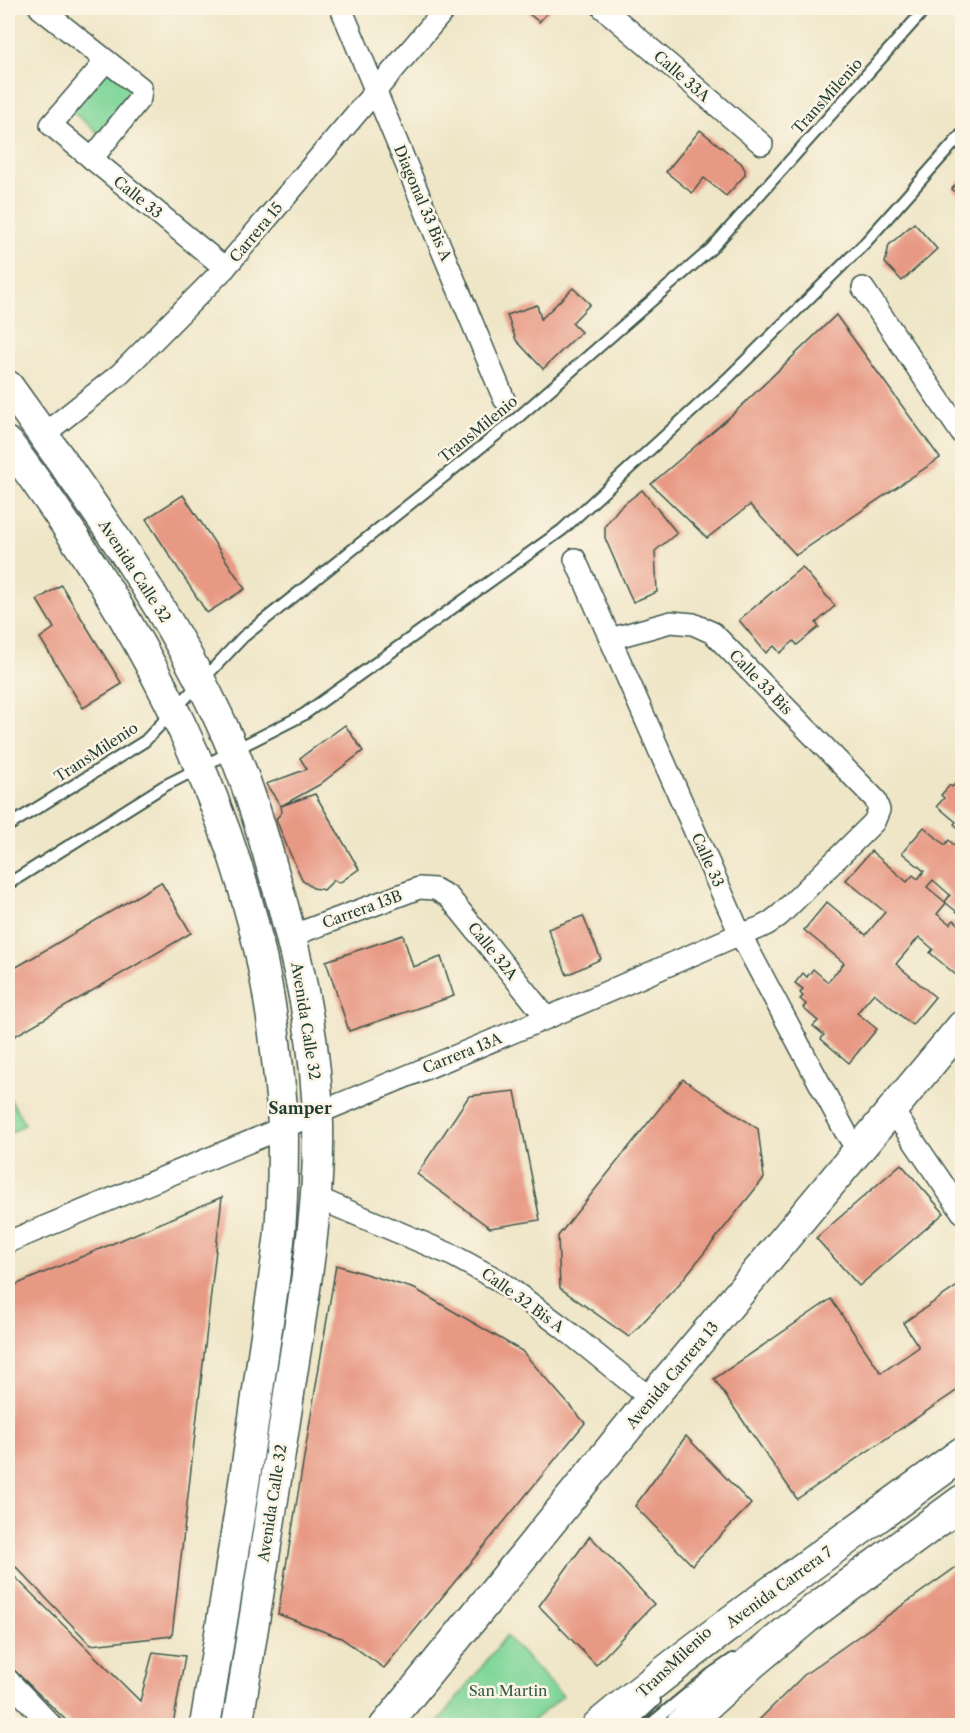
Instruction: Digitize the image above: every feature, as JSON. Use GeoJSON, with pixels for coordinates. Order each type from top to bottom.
{"type":"FeatureCollection","features":[{"type":"Feature","properties":{"kind":"main road","name":"Avenida Calle 32"},"geometry":{"type":"LineString","coordinates":[[8,386],[132,566],[175,634],[201,682],[233,751],[262,837],[291,936],[308,1012],[318,1113],[311,1247],[237,1725]]}},
{"type":"Feature","properties":{"kind":"main road","name":"Avenida Calle 32"},"geometry":{"type":"LineString","coordinates":[[11,453],[81,549],[115,603],[174,710],[218,810],[243,882],[257,932],[274,1036],[283,1129],[279,1241],[250,1445],[205,1725]]}},
{"type":"Feature","properties":{"kind":"main road","name":"Avenida Carrera 13"},"geometry":{"type":"LineString","coordinates":[[385,1725],[651,1399],[963,1026]]}},
{"type":"Feature","properties":{"kind":"main road","name":"Avenida Carrera 7"},"geometry":{"type":"LineString","coordinates":[[598,1725],[766,1596],[963,1454]]}},
{"type":"Feature","properties":{"kind":"main road"},"geometry":{"type":"LineString","coordinates":[[682,1725],[790,1630],[963,1502]]}},
{"type":"Feature","properties":{"kind":"street"},"geometry":{"type":"LineString","coordinates":[[40,8],[141,88],[140,98],[92,159]]}},
{"type":"Feature","properties":{"kind":"street","name":"Diagonal 33 Bis A"},"geometry":{"type":"LineString","coordinates":[[341,8],[504,399]]}},
{"type":"Feature","properties":{"kind":"street","name":"Carrera 15"},"geometry":{"type":"LineString","coordinates":[[43,435],[120,374],[225,268],[447,8]]}},
{"type":"Feature","properties":{"kind":"street","name":"Calle 33A"},"geometry":{"type":"LineString","coordinates":[[603,8],[762,144]]}},
{"type":"Feature","properties":{"kind":"street","name":"Calle 33"},"geometry":{"type":"LineString","coordinates":[[106,60],[51,125],[225,268]]}},
{"type":"Feature","properties":{"kind":"street"},"geometry":{"type":"LineString","coordinates":[[863,288],[963,434]]}},
{"type":"Feature","properties":{"kind":"street","name":"Calle 33"},"geometry":{"type":"LineString","coordinates":[[575,559],[740,934],[845,1131],[859,1152]]}},
{"type":"Feature","properties":{"kind":"street","name":"Calle 33 Bis"},"geometry":{"type":"LineString","coordinates":[[610,639],[671,622],[693,624],[713,633],[875,799],[879,810]]}},
{"type":"Feature","properties":{"kind":"street","name":"Carrera 13A"},"geometry":{"type":"LineString","coordinates":[[8,1242],[547,1018],[740,934],[757,930],[780,915],[874,822],[879,810]]}},
{"type":"Feature","properties":{"kind":"street","name":"Carrera 13B"},"geometry":{"type":"LineString","coordinates":[[291,936],[419,888],[435,889]]}},
{"type":"Feature","properties":{"kind":"street","name":"Calle 32A"},"geometry":{"type":"LineString","coordinates":[[435,889],[449,897],[547,1018]]}},
{"type":"Feature","properties":{"kind":"street"},"geometry":{"type":"LineString","coordinates":[[893,1111],[963,1212]]}},
{"type":"Feature","properties":{"kind":"street","name":"Calle 32 Bis A"},"geometry":{"type":"LineString","coordinates":[[315,1197],[476,1267],[521,1296],[651,1399]]}},
{"type":"Feature","properties":{"kind":"street"},"geometry":{"type":"LineString","coordinates":[[8,1680],[52,1725]]}},
{"type":"Feature","properties":{"kind":"lane","name":"TransMilenio"},"geometry":{"type":"LineString","coordinates":[[8,826],[145,741],[243,637],[515,420],[711,249],[926,8]]}},
{"type":"Feature","properties":{"kind":"lane"},"geometry":{"type":"LineString","coordinates":[[8,884],[164,786],[303,715],[562,530],[727,379],[865,243],[963,134]]}},
{"type":"Feature","properties":{"kind":"lane","name":"TransMilenio"},"geometry":{"type":"LineString","coordinates":[[688,1670],[766,1596]]}},
{"type":"Feature","properties":{"kind":"lane","name":"TransMilenio"},"geometry":{"type":"LineString","coordinates":[[648,1725],[720,1668],[738,1656],[790,1630]]}},
{"type":"Feature","properties":{"kind":"lane","name":"TransMilenio"},"geometry":{"type":"LineString","coordinates":[[628,1725],[663,1694]]}},
{"type":"Feature","properties":{"kind":"green space"},"geometry":{"type":"Polygon","coordinates":[[[107,67],[138,91],[102,136],[71,111],[107,67]]]}},
{"type":"Feature","properties":{"kind":"green space"},"geometry":{"type":"Polygon","coordinates":[[[8,1095],[25,1124],[8,1135],[8,1095]]]}},
{"type":"Feature","properties":{"kind":"green space","name":"San Martin"},"geometry":{"type":"Polygon","coordinates":[[[506,1636],[563,1696],[527,1725],[436,1725],[506,1636]]]}},
{"type":"Feature","properties":{"kind":"building"},"geometry":{"type":"Polygon","coordinates":[[[522,8],[552,8],[539,22],[522,8]]]}},
{"type":"Feature","properties":{"kind":"building"},"geometry":{"type":"Polygon","coordinates":[[[700,130],[741,163],[745,170],[745,175],[726,196],[704,178],[692,193],[666,172],[700,130]]]}},
{"type":"Feature","properties":{"kind":"building"},"geometry":{"type":"Polygon","coordinates":[[[962,177],[962,198],[952,189],[962,177]]]}},
{"type":"Feature","properties":{"kind":"building"},"geometry":{"type":"Polygon","coordinates":[[[914,223],[937,249],[902,281],[885,263],[889,245],[914,223]]]}},
{"type":"Feature","properties":{"kind":"building"},"geometry":{"type":"Polygon","coordinates":[[[573,288],[590,304],[572,323],[581,332],[543,369],[516,340],[507,315],[537,305],[541,319],[573,288]]]}},
{"type":"Feature","properties":{"kind":"building"},"geometry":{"type":"Polygon","coordinates":[[[836,315],[940,458],[796,555],[750,505],[707,538],[651,484],[733,414],[836,315]]]}},
{"type":"Feature","properties":{"kind":"building"},"geometry":{"type":"Polygon","coordinates":[[[642,490],[677,533],[655,551],[657,592],[633,602],[605,538],[605,526],[619,508],[642,490]]]}},
{"type":"Feature","properties":{"kind":"building"},"geometry":{"type":"Polygon","coordinates":[[[183,495],[245,589],[207,613],[146,519],[183,495]]]}},
{"type":"Feature","properties":{"kind":"building"},"geometry":{"type":"Polygon","coordinates":[[[802,567],[835,606],[816,623],[819,627],[797,645],[794,641],[780,653],[774,646],[766,653],[739,620],[802,567]]]}},
{"type":"Feature","properties":{"kind":"building"},"geometry":{"type":"Polygon","coordinates":[[[61,585],[122,684],[83,708],[40,638],[54,628],[37,600],[61,585]]]}},
{"type":"Feature","properties":{"kind":"building"},"geometry":{"type":"Polygon","coordinates":[[[345,725],[363,751],[319,785],[281,806],[266,784],[307,769],[300,758],[345,725]]]}},
{"type":"Feature","properties":{"kind":"building"},"geometry":{"type":"Polygon","coordinates":[[[958,781],[962,785],[962,836],[959,833],[961,831],[954,824],[956,822],[937,806],[944,798],[941,795],[950,785],[952,787],[958,781]]]}},
{"type":"Feature","properties":{"kind":"building"},"geometry":{"type":"Polygon","coordinates":[[[315,794],[359,869],[339,883],[334,880],[324,890],[313,888],[303,881],[276,819],[282,812],[281,806],[315,794]]]}},
{"type":"Feature","properties":{"kind":"building"},"geometry":{"type":"Polygon","coordinates":[[[924,827],[945,845],[949,840],[954,845],[962,836],[962,916],[946,903],[937,914],[950,924],[954,920],[962,927],[962,967],[956,975],[930,953],[933,949],[919,937],[896,964],[935,997],[912,1025],[874,993],[857,1013],[877,1029],[849,1063],[821,1039],[824,1035],[813,1026],[818,1021],[803,1008],[806,1004],[800,999],[803,996],[800,993],[803,989],[795,983],[803,973],[807,977],[813,969],[828,982],[844,963],[804,930],[827,902],[866,935],[885,912],[846,880],[871,851],[907,882],[913,875],[918,879],[924,871],[902,853],[924,827]],[[933,880],[927,887],[945,902],[950,895],[933,880]]]}},
{"type":"Feature","properties":{"kind":"building"},"geometry":{"type":"Polygon","coordinates":[[[161,882],[191,933],[8,1040],[8,972],[161,882]]]}},
{"type":"Feature","properties":{"kind":"building"},"geometry":{"type":"Polygon","coordinates":[[[583,916],[601,959],[567,975],[548,929],[583,916]]]}},
{"type":"Feature","properties":{"kind":"building"},"geometry":{"type":"Polygon","coordinates":[[[403,935],[413,967],[441,957],[454,996],[349,1031],[326,961],[403,935]]]}},
{"type":"Feature","properties":{"kind":"building"},"geometry":{"type":"Polygon","coordinates":[[[683,1079],[758,1129],[764,1178],[680,1283],[629,1337],[560,1288],[558,1236],[683,1079]]]}},
{"type":"Feature","properties":{"kind":"building"},"geometry":{"type":"Polygon","coordinates":[[[515,1091],[540,1220],[490,1228],[417,1174],[469,1096],[515,1091]]]}},
{"type":"Feature","properties":{"kind":"building"},"geometry":{"type":"Polygon","coordinates":[[[901,1164],[944,1213],[859,1286],[816,1238],[901,1164]]]}},
{"type":"Feature","properties":{"kind":"building"},"geometry":{"type":"Polygon","coordinates":[[[222,1197],[172,1636],[91,1645],[16,1567],[8,1579],[8,1288],[222,1197]]]}},
{"type":"Feature","properties":{"kind":"building"},"geometry":{"type":"Polygon","coordinates":[[[336,1265],[415,1289],[522,1351],[585,1423],[384,1668],[341,1638],[278,1614],[336,1265]]]}},
{"type":"Feature","properties":{"kind":"building"},"geometry":{"type":"Polygon","coordinates":[[[962,1283],[962,1387],[797,1499],[714,1379],[831,1299],[881,1373],[919,1347],[903,1323],[962,1283]]]}},
{"type":"Feature","properties":{"kind":"building"},"geometry":{"type":"Polygon","coordinates":[[[686,1436],[751,1504],[692,1565],[635,1506],[686,1436]]]}},
{"type":"Feature","properties":{"kind":"building"},"geometry":{"type":"Polygon","coordinates":[[[590,1536],[654,1604],[596,1665],[539,1606],[590,1536]]]}},
{"type":"Feature","properties":{"kind":"building"},"geometry":{"type":"Polygon","coordinates":[[[962,1563],[962,1725],[754,1725],[804,1675],[962,1563]]]}},
{"type":"Feature","properties":{"kind":"building"},"geometry":{"type":"Polygon","coordinates":[[[15,1577],[140,1701],[153,1652],[185,1656],[173,1725],[71,1725],[8,1664],[8,1589],[15,1577]]]}},
{"type":"Feature","properties":{"kind":"district","name":"Samper"},"geometry":{"type":"Point","coordinates":[300,1108]}}]}
